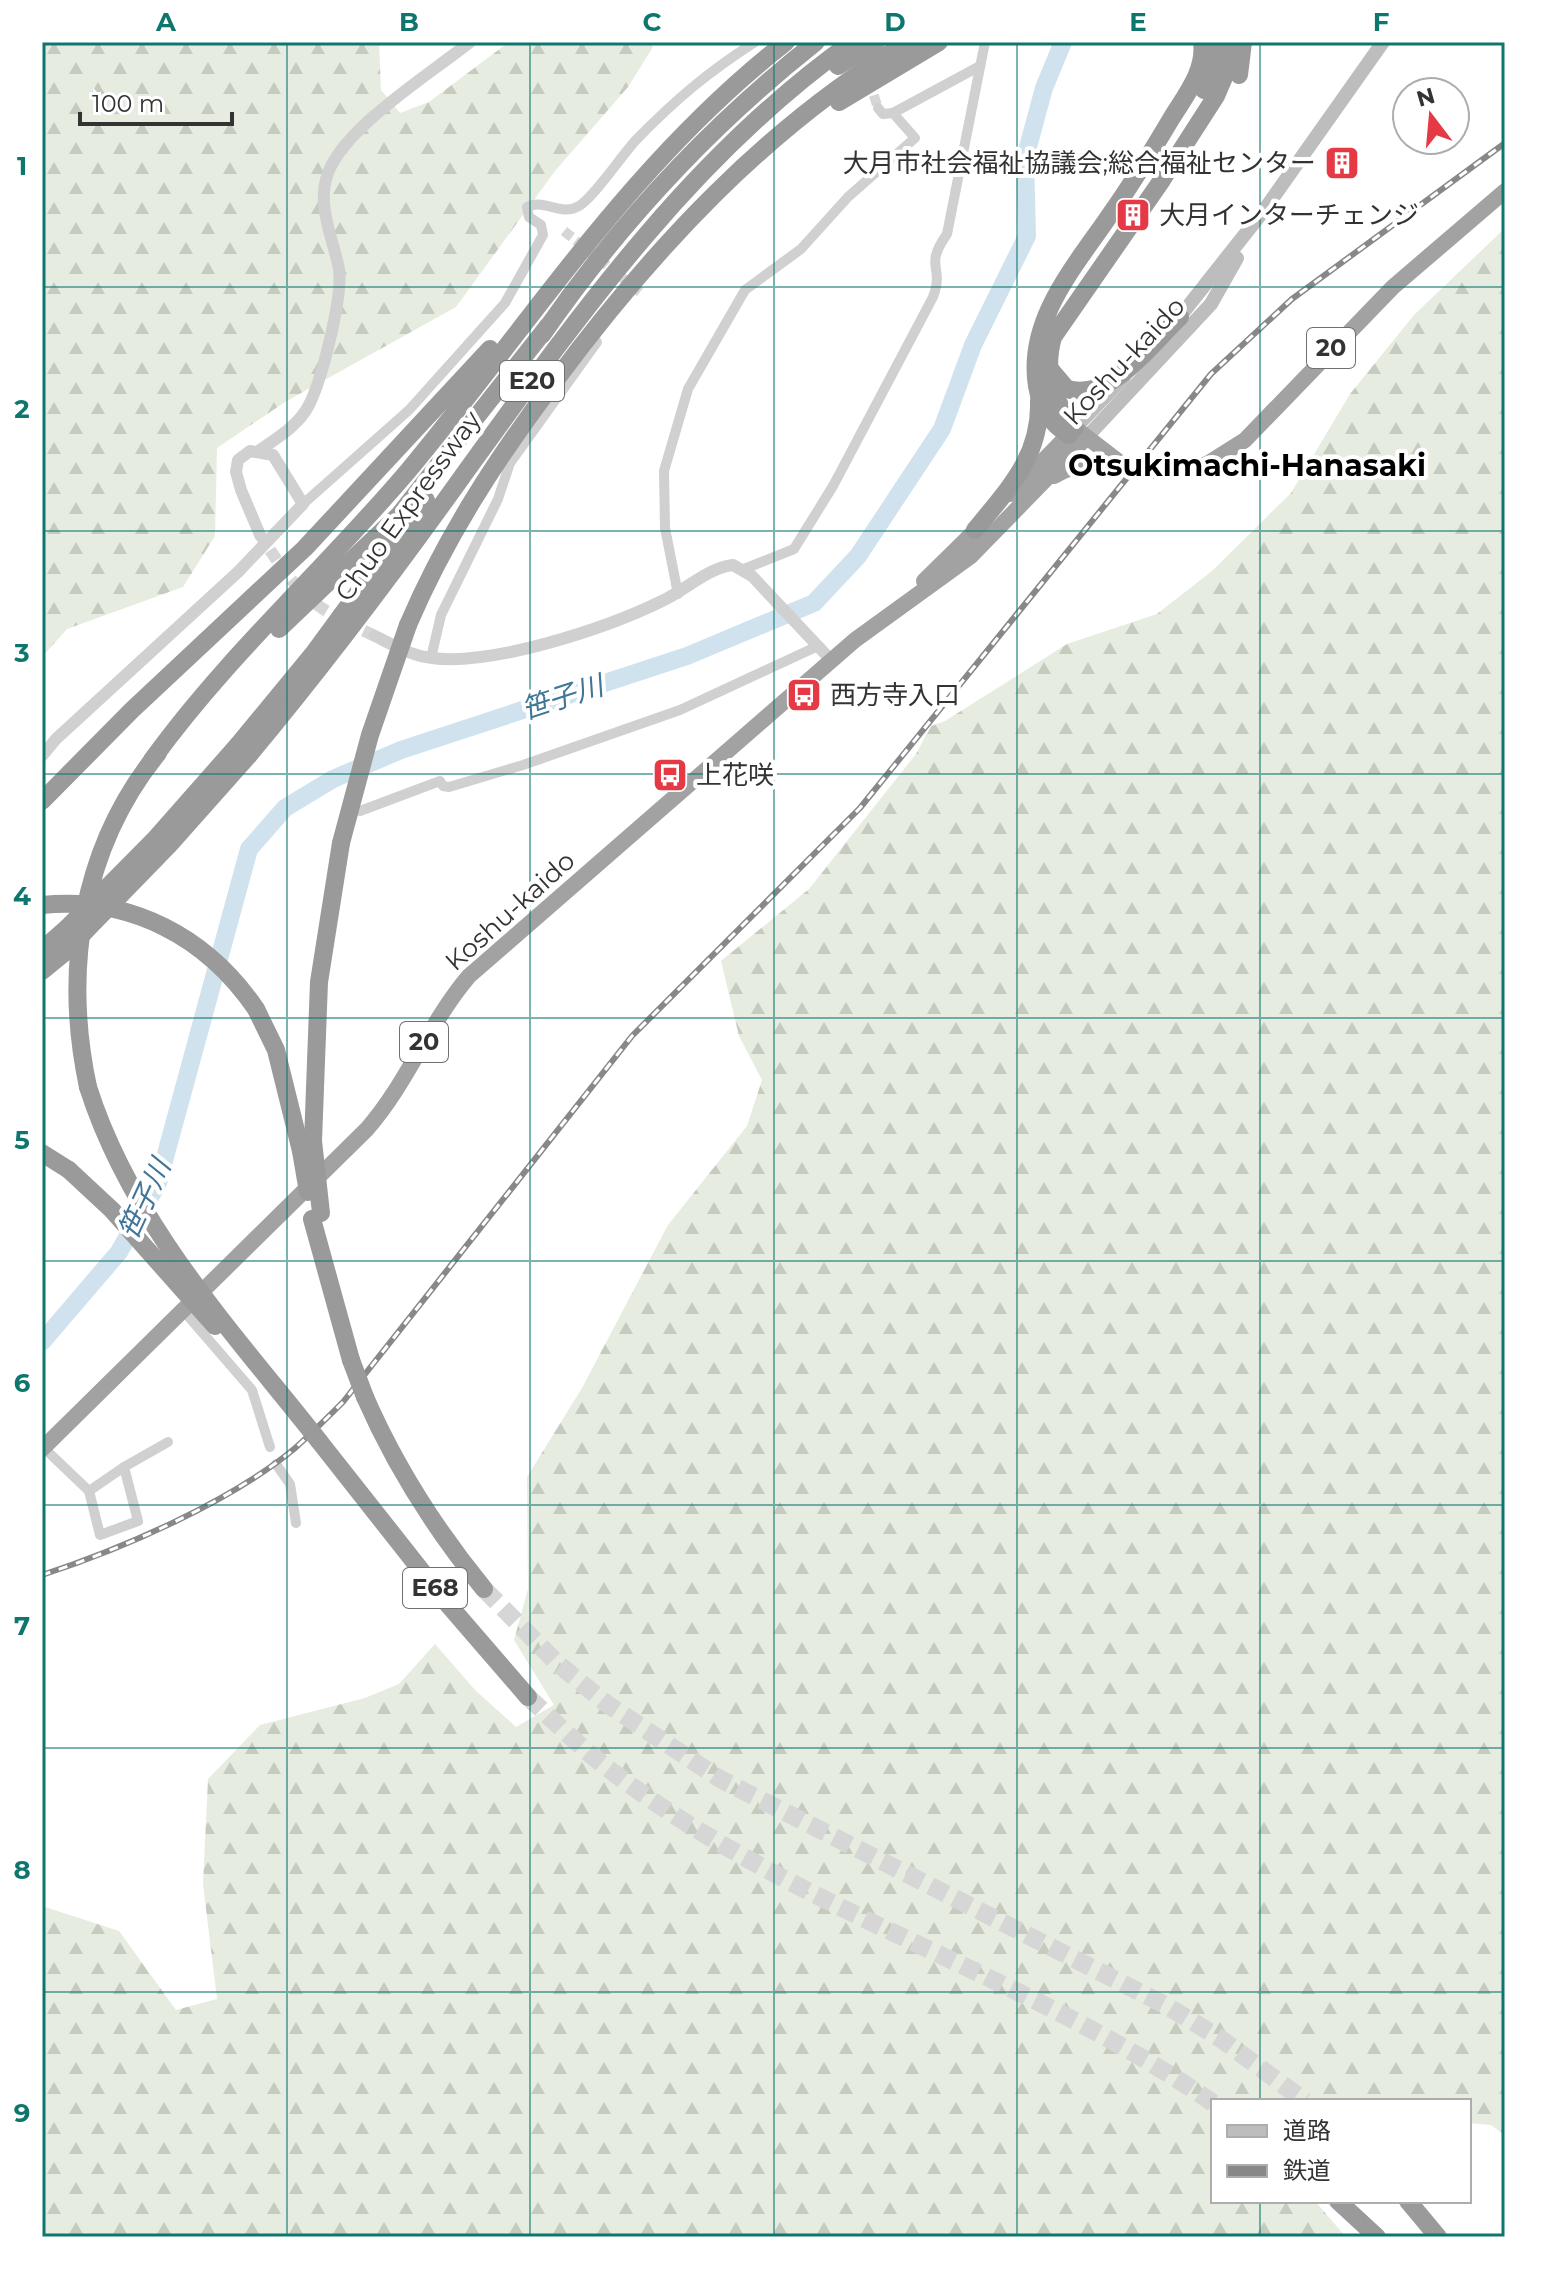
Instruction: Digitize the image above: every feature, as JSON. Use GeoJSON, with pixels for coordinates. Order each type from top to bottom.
{"type":"FeatureCollection","features":[{"type":"Feature","properties":{"kind":"highway"},"geometry":{"type":"LineString","coordinates":[[42,801],[360,491],[470,372],[616,199],[739,80],[786,42]]}},
{"type":"Feature","properties":{"kind":"highway","name":"Chuo Expressway"},"geometry":{"type":"LineString","coordinates":[[42,950],[244,750],[548,326],[626,227],[700,144],[816,42]]}},
{"type":"Feature","properties":{"kind":"highway","name":"Chuo Expressway"},"geometry":{"type":"LineString","coordinates":[[42,971],[64,953],[169,845],[399,564],[601,288],[667,209],[753,122],[852,42]]}},
{"type":"Feature","properties":{"kind":"highway"},"geometry":{"type":"LineString","coordinates":[[667,209],[790,99],[876,42]]}},
{"type":"Feature","properties":{"kind":"highway"},"geometry":{"type":"LineString","coordinates":[[307,1146],[319,982],[341,843],[370,735],[408,625],[434,565],[475,493],[579,347],[673,235],[781,133],[908,42]]}},
{"type":"Feature","properties":{"kind":"highway"},"geometry":{"type":"LineString","coordinates":[[673,235],[786,139],[939,42]]}},
{"type":"Feature","properties":{"kind":"highway"},"geometry":{"type":"LineString","coordinates":[[1143,167],[1185,87],[1194,60],[1193,42]]}},
{"type":"Feature","properties":{"kind":"highway"},"geometry":{"type":"LineString","coordinates":[[975,530],[1022,474],[1030,458],[1039,428],[1037,345],[1050,306],[1143,167],[1196,77],[1202,42]]}},
{"type":"Feature","properties":{"kind":"highway"},"geometry":{"type":"LineString","coordinates":[[1143,167],[1180,126],[1203,92],[1213,72],[1217,42]]}},
{"type":"Feature","properties":{"kind":"highway"},"geometry":{"type":"LineString","coordinates":[[1077,434],[1056,402],[1048,366],[1049,351],[1060,322],[1162,180],[1223,82],[1230,42]]}},
{"type":"Feature","properties":{"kind":"highway"},"geometry":{"type":"LineString","coordinates":[[1162,180],[1197,145],[1227,101],[1240,70],[1243,42]]}},
{"type":"Feature","properties":{"kind":"highway"},"geometry":{"type":"LineString","coordinates":[[319,1441],[149,1219],[110,1147],[88,1087],[76,1018],[77,953],[98,860],[113,825],[152,760],[218,678],[406,473],[575,255],[677,139]]}},
{"type":"Feature","properties":{"kind":"highway","name":"20"},"geometry":{"type":"LineString","coordinates":[[1145,471],[1176,471],[1207,464],[1245,440],[1393,287],[1505,191]]}},
{"type":"Feature","properties":{"kind":"highway"},"geometry":{"type":"LineString","coordinates":[[1048,366],[1067,389],[1096,390],[1120,374],[1180,317]]}},
{"type":"Feature","properties":{"kind":"highway"},"geometry":{"type":"LineString","coordinates":[[152,760],[223,681],[362,554],[399,515],[548,326]]}},
{"type":"Feature","properties":{"kind":"highway"},"geometry":{"type":"LineString","coordinates":[[1039,400],[1055,426],[1077,434],[1115,463],[1077,465],[1042,484]]}},
{"type":"Feature","properties":{"kind":"highway","name":"Koshu-kaido"},"geometry":{"type":"LineString","coordinates":[[43,1449],[367,1129],[398,1090],[444,1009],[469,976],[831,660],[884,617],[971,556],[1042,484],[1077,434]]}},
{"type":"Feature","properties":{"kind":"highway","name":"Koshu-kaido"},"geometry":{"type":"LineString","coordinates":[[884,617],[1077,434]]}},
{"type":"Feature","properties":{"kind":"highway"},"geometry":{"type":"LineString","coordinates":[[42,905],[98,906],[166,926],[208,953],[256,1009],[276,1050],[307,1146]]}},
{"type":"Feature","properties":{"kind":"highway","name":"E68"},"geometry":{"type":"LineString","coordinates":[[307,1146],[316,1216],[342,1330],[365,1397],[387,1446],[424,1510],[484,1589]]}},
{"type":"Feature","properties":{"kind":"highway"},"geometry":{"type":"LineString","coordinates":[[42,1153],[69,1170],[112,1210],[319,1441]]}},
{"type":"Feature","properties":{"kind":"highway","name":"E68"},"geometry":{"type":"LineString","coordinates":[[319,1441],[528,1697]]}},
{"type":"Feature","properties":{"kind":"highway"},"geometry":{"type":"LineString","coordinates":[[1340,2203],[1377,2237]]}},
{"type":"Feature","properties":{"kind":"highway"},"geometry":{"type":"LineString","coordinates":[[1410,2203],[1438,2237]]}},
{"type":"Feature","properties":{"kind":"main road","name":"Koshu-kaido"},"geometry":{"type":"LineString","coordinates":[[1077,434],[1180,317],[1265,209],[1383,42]]}},
{"type":"Feature","properties":{"kind":"main road","name":"Koshu-kaido"},"geometry":{"type":"LineString","coordinates":[[1077,434],[1211,304],[1265,209]]}},
{"type":"Feature","properties":{"kind":"street"},"geometry":{"type":"LineString","coordinates":[[260,535],[236,472],[238,460],[245,452],[260,450],[288,431],[309,406],[337,310],[340,274],[324,199],[327,175],[339,150],[358,131],[470,42]]}},
{"type":"Feature","properties":{"kind":"street"},"geometry":{"type":"LineString","coordinates":[[42,756],[56,739],[238,572],[303,504],[409,410],[505,303],[543,235],[541,225],[529,217],[527,207],[537,203],[567,210],[585,202],[638,138],[696,81],[755,42]]}},
{"type":"Feature","properties":{"kind":"street"},"geometry":{"type":"LineString","coordinates":[[748,572],[794,549],[833,486],[933,297],[939,282],[932,262],[934,253],[947,234],[985,42]]}},
{"type":"Feature","properties":{"kind":"street"},"geometry":{"type":"LineString","coordinates":[[878,108],[883,114],[893,113],[980,66]]}},
{"type":"Feature","properties":{"kind":"street"},"geometry":{"type":"LineString","coordinates":[[678,594],[665,528],[664,471],[688,389],[745,290],[801,249],[848,197],[915,138],[893,113]]}},
{"type":"Feature","properties":{"kind":"street"},"geometry":{"type":"LineString","coordinates":[[431,658],[441,615],[498,499],[510,463],[597,342]]}},
{"type":"Feature","properties":{"kind":"street"},"geometry":{"type":"LineString","coordinates":[[260,450],[273,455],[284,466],[303,504]]}},
{"type":"Feature","properties":{"kind":"street"},"geometry":{"type":"LineString","coordinates":[[375,636],[411,653],[431,658],[484,655],[585,633],[618,622],[678,594],[724,566],[748,572],[831,660]]}},
{"type":"Feature","properties":{"kind":"street"},"geometry":{"type":"LineString","coordinates":[[360,811],[440,781],[443,786],[449,787],[523,765],[680,710],[818,646]]}},
{"type":"Feature","properties":{"kind":"street"},"geometry":{"type":"LineString","coordinates":[[182,1309],[252,1390],[270,1447]]}},
{"type":"Feature","properties":{"kind":"street"},"geometry":{"type":"LineString","coordinates":[[89,1491],[168,1442]]}},
{"type":"Feature","properties":{"kind":"street"},"geometry":{"type":"LineString","coordinates":[[43,1449],[89,1491],[100,1535],[138,1521],[124,1467]]}},
{"type":"Feature","properties":{"kind":"street"},"geometry":{"type":"LineString","coordinates":[[276,1464],[290,1484],[296,1523]]}},
{"type":"Feature","properties":{"kind":"green space"},"geometry":{"type":"Polygon","coordinates":[[[42,42],[379,42],[381,90],[400,113],[429,102],[509,42],[651,42],[653,47],[628,87],[555,171],[456,307],[285,402],[217,448],[215,536],[183,587],[67,629],[42,657],[42,42]]]}},
{"type":"Feature","properties":{"kind":"green space"},"geometry":{"type":"Polygon","coordinates":[[[1505,228],[1505,2135],[1491,2125],[1471,2123],[1471,2099],[1211,2099],[1211,2203],[1317,2203],[1346,2237],[42,2237],[42,1906],[119,1931],[176,2010],[217,1999],[203,1884],[208,1779],[260,1725],[365,1698],[399,1684],[435,1644],[475,1690],[516,1727],[554,1705],[514,1640],[528,1589],[527,1477],[582,1388],[668,1225],[747,1126],[762,1080],[739,1036],[721,961],[809,889],[916,754],[931,726],[945,721],[1067,644],[1157,614],[1212,571],[1291,493],[1350,394],[1414,315],[1505,228]]]}},
{"type":"Feature","properties":{"kind":"waterway","name":"笹子川"},"geometry":{"type":"LineString","coordinates":[[42,1342],[119,1252],[158,1183],[249,849],[285,808],[333,779],[401,750],[687,656],[814,603],[858,556],[942,429],[973,345],[1027,236],[1025,158],[1044,88],[1063,42]]}},
{"type":"Feature","properties":{"kind":"tunnel"},"geometry":{"type":"LineString","coordinates":[[869,81],[878,108]]}},
{"type":"Feature","properties":{"kind":"tunnel"},"geometry":{"type":"LineString","coordinates":[[564,231],[640,292]]}},
{"type":"Feature","properties":{"kind":"tunnel"},"geometry":{"type":"LineString","coordinates":[[1113,464],[1145,471]]}},
{"type":"Feature","properties":{"kind":"tunnel"},"geometry":{"type":"LineString","coordinates":[[260,535],[286,573],[308,597],[335,616],[375,636]]}},
{"type":"Feature","properties":{"kind":"tunnel"},"geometry":{"type":"LineString","coordinates":[[484,1589],[557,1663],[607,1704],[720,1779],[1167,2006],[1221,2039],[1302,2099]]}},
{"type":"Feature","properties":{"kind":"tunnel"},"geometry":{"type":"LineString","coordinates":[[528,1697],[614,1773],[685,1822],[758,1865],[834,1904],[1066,2016],[1141,2057],[1211,2102]]}},
{"type":"Feature","properties":{"kind":"railway"},"geometry":{"type":"LineString","coordinates":[[42,1575],[140,1538],[207,1505],[268,1469],[325,1420],[343,1402],[632,1036],[860,808],[1211,374],[1292,299],[1505,143]]}},
{"type":"Feature","properties":{"kind":"place","name":"大月市社会福祉協議会;総合福祉センター"},"geometry":{"type":"Point","coordinates":[1342,163]}},
{"type":"Feature","properties":{"kind":"place","name":"大月インターチェンジ"},"geometry":{"type":"Point","coordinates":[1133,215]}},
{"type":"Feature","properties":{"kind":"place","name":"西方寺入口"},"geometry":{"type":"Point","coordinates":[804,695]}},
{"type":"Feature","properties":{"kind":"place","name":"上花咲"},"geometry":{"type":"Point","coordinates":[670,775]}},
{"type":"Feature","properties":{"kind":"district","name":"Otsukimachi-Hanasaki"},"geometry":{"type":"Point","coordinates":[1247,466]}}]}
